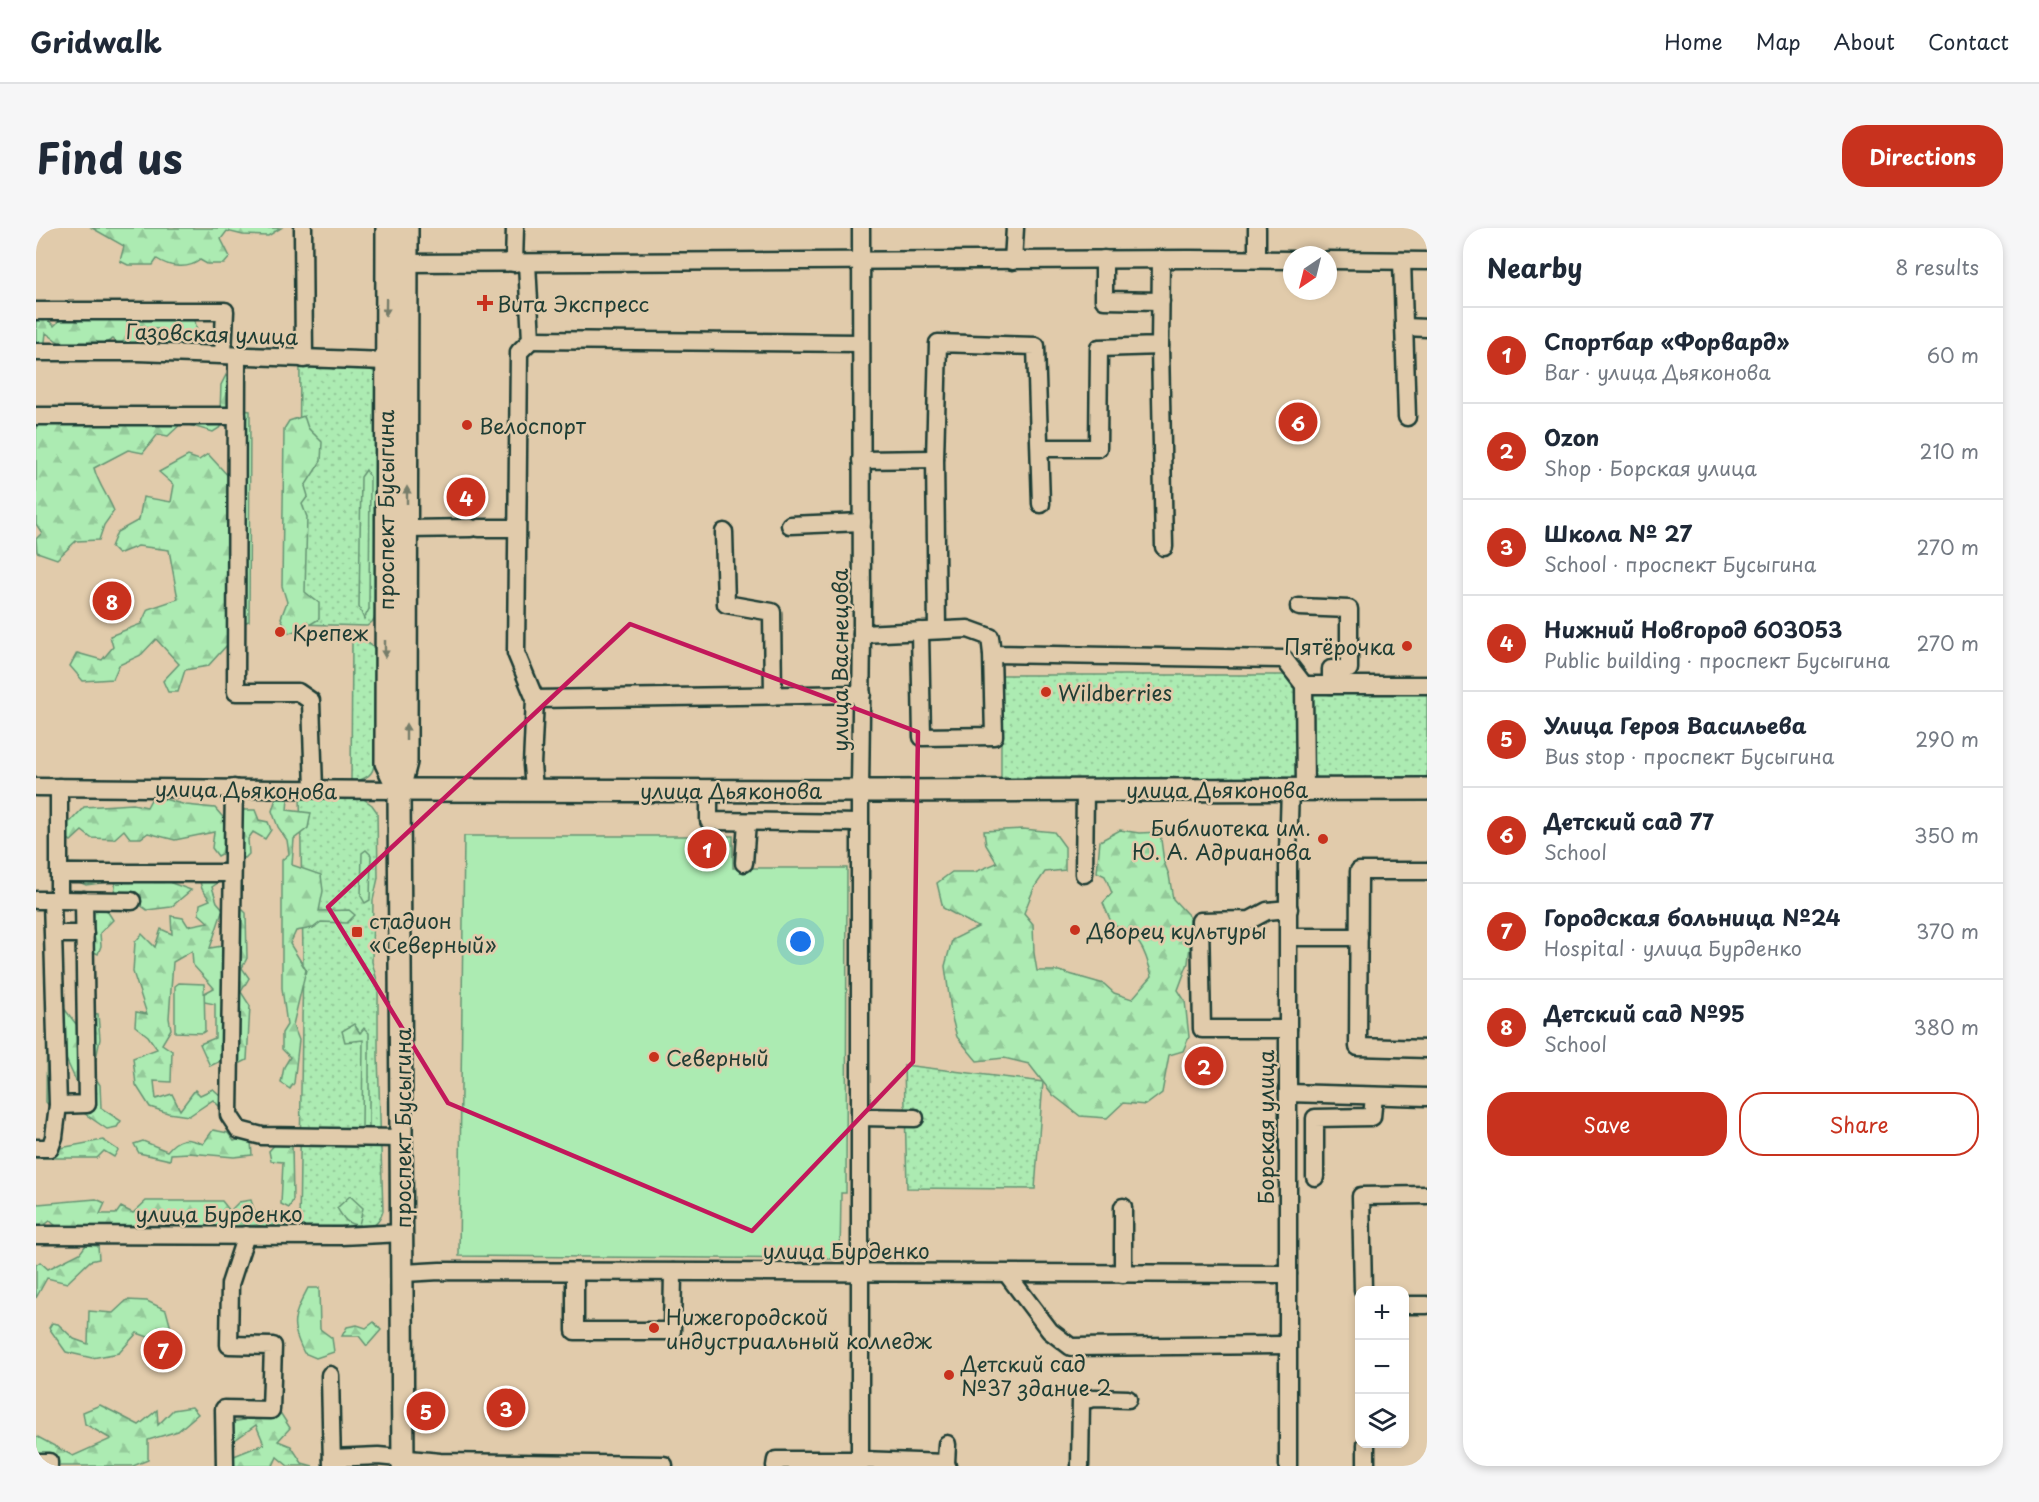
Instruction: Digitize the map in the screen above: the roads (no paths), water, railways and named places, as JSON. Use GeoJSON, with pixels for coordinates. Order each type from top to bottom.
{"type":"FeatureCollection","features":[{"type":"Feature","properties":{"kind":"main road","name":"проспект Бусыгина"},"geometry":{"type":"LineString","coordinates":[[387,228],[397,263],[407,529],[406,762],[399,790],[404,1273],[403,1462]]}},
{"type":"Feature","properties":{"kind":"main road","name":"проспект Бусыгина"},"geometry":{"type":"LineString","coordinates":[[399,790],[386,763],[386,361],[397,263],[407,228]]}},
{"type":"Feature","properties":{"kind":"main road","name":"улица Дьяконова"},"geometry":{"type":"LineString","coordinates":[[399,790],[1427,789]]}},
{"type":"Feature","properties":{"kind":"street"},"geometry":{"type":"LineString","coordinates":[[303,228],[304,359]]}},
{"type":"Feature","properties":{"kind":"street"},"geometry":{"type":"LineString","coordinates":[[515,228],[531,340]]}},
{"type":"Feature","properties":{"kind":"street","name":"улица Васнецова"},"geometry":{"type":"LineString","coordinates":[[860,1463],[861,228]]}},
{"type":"Feature","properties":{"kind":"street"},"geometry":{"type":"LineString","coordinates":[[1013,261],[1015,228]]}},
{"type":"Feature","properties":{"kind":"street"},"geometry":{"type":"LineString","coordinates":[[1257,228],[1257,260]]}},
{"type":"Feature","properties":{"kind":"street"},"geometry":{"type":"LineString","coordinates":[[1104,259],[1104,300],[1161,301]]}},
{"type":"Feature","properties":{"kind":"street"},"geometry":{"type":"LineString","coordinates":[[1161,259],[1160,346],[1164,547]]}},
{"type":"Feature","properties":{"kind":"street"},"geometry":{"type":"LineString","coordinates":[[397,263],[1283,260]]}},
{"type":"Feature","properties":{"kind":"street"},"geometry":{"type":"LineString","coordinates":[[1337,260],[1427,261]]}},
{"type":"Feature","properties":{"kind":"street"},"geometry":{"type":"LineString","coordinates":[[1402,261],[1407,417]]}},
{"type":"Feature","properties":{"kind":"street"},"geometry":{"type":"LineString","coordinates":[[36,311],[225,311],[237,416],[236,692],[298,692],[311,701],[314,789]]}},
{"type":"Feature","properties":{"kind":"street"},"geometry":{"type":"LineString","coordinates":[[1404,327],[1427,328]]}},
{"type":"Feature","properties":{"kind":"street"},"geometry":{"type":"LineString","coordinates":[[534,789],[532,765],[535,699],[516,653],[519,352],[531,340],[860,343]]}},
{"type":"Feature","properties":{"kind":"street"},"geometry":{"type":"LineString","coordinates":[[937,630],[935,459],[938,343],[1036,346],[1041,504]]}},
{"type":"Feature","properties":{"kind":"street"},"geometry":{"type":"LineString","coordinates":[[1040,448],[1098,447],[1099,348],[1160,346]]}},
{"type":"Feature","properties":{"kind":"street","name":"Газовская улица"},"geometry":{"type":"LineString","coordinates":[[36,352],[137,352],[386,361]]}},
{"type":"Feature","properties":{"kind":"street"},"geometry":{"type":"LineString","coordinates":[[36,416],[237,416]]}},
{"type":"Feature","properties":{"kind":"street"},"geometry":{"type":"LineString","coordinates":[[861,460],[935,459]]}},
{"type":"Feature","properties":{"kind":"street"},"geometry":{"type":"LineString","coordinates":[[790,525],[862,522]]}},
{"type":"Feature","properties":{"kind":"street"},"geometry":{"type":"LineString","coordinates":[[407,529],[516,528]]}},
{"type":"Feature","properties":{"kind":"street"},"geometry":{"type":"LineString","coordinates":[[724,532],[726,604],[772,612],[773,696]]}},
{"type":"Feature","properties":{"kind":"street"},"geometry":{"type":"LineString","coordinates":[[1299,607],[1349,609],[1349,669],[1331,669],[1331,685]]}},
{"type":"Feature","properties":{"kind":"street"},"geometry":{"type":"LineString","coordinates":[[862,634],[937,630],[968,629],[990,637],[994,736],[922,736],[920,631]]}},
{"type":"Feature","properties":{"kind":"street"},"geometry":{"type":"LineString","coordinates":[[992,654],[1284,659],[1304,685],[1427,685]]}},
{"type":"Feature","properties":{"kind":"street","name":"Борская улица"},"geometry":{"type":"LineString","coordinates":[[1288,1466],[1288,909],[1304,685]]}},
{"type":"Feature","properties":{"kind":"street"},"geometry":{"type":"LineString","coordinates":[[535,699],[862,694]]}},
{"type":"Feature","properties":{"kind":"street","name":"улица Дьяконова"},"geometry":{"type":"LineString","coordinates":[[36,787],[399,790]]}},
{"type":"Feature","properties":{"kind":"street"},"geometry":{"type":"LineString","coordinates":[[36,1148],[50,1148],[54,1137],[58,1105],[54,934],[49,900],[59,873],[59,787]]}},
{"type":"Feature","properties":{"kind":"street"},"geometry":{"type":"LineString","coordinates":[[234,788],[230,1115],[239,1130],[262,1136],[402,1138]]}},
{"type":"Feature","properties":{"kind":"street"},"geometry":{"type":"LineString","coordinates":[[709,790],[709,821],[860,823]]}},
{"type":"Feature","properties":{"kind":"street"},"geometry":{"type":"LineString","coordinates":[[1084,874],[1085,790]]}},
{"type":"Feature","properties":{"kind":"street"},"geometry":{"type":"LineString","coordinates":[[744,863],[747,822]]}},
{"type":"Feature","properties":{"kind":"street"},"geometry":{"type":"LineString","coordinates":[[1427,871],[1359,871],[1358,1047],[1427,1049]]}},
{"type":"Feature","properties":{"kind":"street"},"geometry":{"type":"LineString","coordinates":[[59,873],[232,873]]}},
{"type":"Feature","properties":{"kind":"street"},"geometry":{"type":"LineString","coordinates":[[49,900],[132,900]]}},
{"type":"Feature","properties":{"kind":"street"},"geometry":{"type":"LineString","coordinates":[[58,1105],[87,1104],[84,900]]}},
{"type":"Feature","properties":{"kind":"street"},"geometry":{"type":"LineString","coordinates":[[1288,909],[1267,911],[1250,920],[1200,921],[1202,1029],[1288,1029]]}},
{"type":"Feature","properties":{"kind":"street"},"geometry":{"type":"LineString","coordinates":[[54,934],[85,934]]}},
{"type":"Feature","properties":{"kind":"street"},"geometry":{"type":"LineString","coordinates":[[1288,937],[1359,937]]}},
{"type":"Feature","properties":{"kind":"street"},"geometry":{"type":"LineString","coordinates":[[1288,1093],[1427,1097]]}},
{"type":"Feature","properties":{"kind":"street"},"geometry":{"type":"LineString","coordinates":[[1315,1177],[1315,1118],[1372,1117],[1374,1096]]}},
{"type":"Feature","properties":{"kind":"street"},"geometry":{"type":"LineString","coordinates":[[860,1117],[915,1118]]}},
{"type":"Feature","properties":{"kind":"street"},"geometry":{"type":"LineString","coordinates":[[1363,1286],[1361,1196],[1427,1195]]}},
{"type":"Feature","properties":{"kind":"street"},"geometry":{"type":"LineString","coordinates":[[1123,1207],[1124,1274]]}},
{"type":"Feature","properties":{"kind":"street","name":"улица Бурденко"},"geometry":{"type":"LineString","coordinates":[[36,1235],[341,1236],[403,1233]]}},
{"type":"Feature","properties":{"kind":"street"},"geometry":{"type":"LineString","coordinates":[[225,1466],[224,1409],[271,1410],[273,1346],[229,1346],[230,1284],[246,1235]]}},
{"type":"Feature","properties":{"kind":"street","name":"улица Бурденко"},"geometry":{"type":"LineString","coordinates":[[404,1273],[440,1271],[1288,1274]]}},
{"type":"Feature","properties":{"kind":"street"},"geometry":{"type":"LineString","coordinates":[[575,1272],[575,1331],[672,1331],[673,1272]]}},
{"type":"Feature","properties":{"kind":"street"},"geometry":{"type":"LineString","coordinates":[[1006,1274],[1050,1331],[1071,1347],[1287,1345]]}},
{"type":"Feature","properties":{"kind":"street"},"geometry":{"type":"LineString","coordinates":[[1409,1305],[1427,1305]]}},
{"type":"Feature","properties":{"kind":"street"},"geometry":{"type":"LineString","coordinates":[[330,1375],[332,1462],[378,1456],[403,1462],[664,1465]]}},
{"type":"Feature","properties":{"kind":"street"},"geometry":{"type":"LineString","coordinates":[[1080,1466],[1081,1401],[1095,1398],[1128,1399]]}},
{"type":"Feature","properties":{"kind":"street"},"geometry":{"type":"LineString","coordinates":[[776,1466],[776,1460],[946,1464],[947,1444]]}},
{"type":"Feature","properties":{"kind":"street"},"geometry":{"type":"LineString","coordinates":[[1366,1448],[1366,1466]]}},
{"type":"Feature","properties":{"kind":"street"},"geometry":{"type":"LineString","coordinates":[[36,1462],[49,1462],[49,1466]]}},
{"type":"Feature","properties":{"kind":"place","name":"Вита Экспресс"},"geometry":{"type":"Point","coordinates":[485,303]}},
{"type":"Feature","properties":{"kind":"place","name":"Детский сад 77"},"geometry":{"type":"Point","coordinates":[1298,422]}},
{"type":"Feature","properties":{"kind":"place","name":"Велоспорт"},"geometry":{"type":"Point","coordinates":[467,425]}},
{"type":"Feature","properties":{"kind":"place","name":"Нижний Новгород 603053"},"geometry":{"type":"Point","coordinates":[466,497]}},
{"type":"Feature","properties":{"kind":"place","name":"Детский сад №95"},"geometry":{"type":"Point","coordinates":[112,601]}},
{"type":"Feature","properties":{"kind":"place","name":"Крепеж"},"geometry":{"type":"Point","coordinates":[280,632]}},
{"type":"Feature","properties":{"kind":"place","name":"Пятёрочка"},"geometry":{"type":"Point","coordinates":[1407,646]}},
{"type":"Feature","properties":{"kind":"place","name":"Wildberries"},"geometry":{"type":"Point","coordinates":[1046,692]}},
{"type":"Feature","properties":{"kind":"place","name":"Библиотека им. Ю. А. Адрианова"},"geometry":{"type":"Point","coordinates":[1323,839]}},
{"type":"Feature","properties":{"kind":"place","name":"Спортбар «Форвард»"},"geometry":{"type":"Point","coordinates":[707,849]}},
{"type":"Feature","properties":{"kind":"place","name":"Дворец культуры"},"geometry":{"type":"Point","coordinates":[1075,930]}},
{"type":"Feature","properties":{"kind":"place","name":"стадион «Северный»"},"geometry":{"type":"Point","coordinates":[357,932]}},
{"type":"Feature","properties":{"kind":"place","name":"Северный"},"geometry":{"type":"Point","coordinates":[654,1057]}},
{"type":"Feature","properties":{"kind":"place","name":"Ozon"},"geometry":{"type":"Point","coordinates":[1204,1066]}},
{"type":"Feature","properties":{"kind":"place","name":"Нижегородской индустриальный колледж"},"geometry":{"type":"Point","coordinates":[654,1328]}},
{"type":"Feature","properties":{"kind":"place","name":"Городская больница №24"},"geometry":{"type":"Point","coordinates":[163,1350]}},
{"type":"Feature","properties":{"kind":"place","name":"Детский сад №37 здание 2"},"geometry":{"type":"Point","coordinates":[949,1375]}},
{"type":"Feature","properties":{"kind":"place","name":"Школа № 27"},"geometry":{"type":"Point","coordinates":[506,1408]}},
{"type":"Feature","properties":{"kind":"place","name":"Улица Героя Васильева"},"geometry":{"type":"Point","coordinates":[426,1411]}}]}
